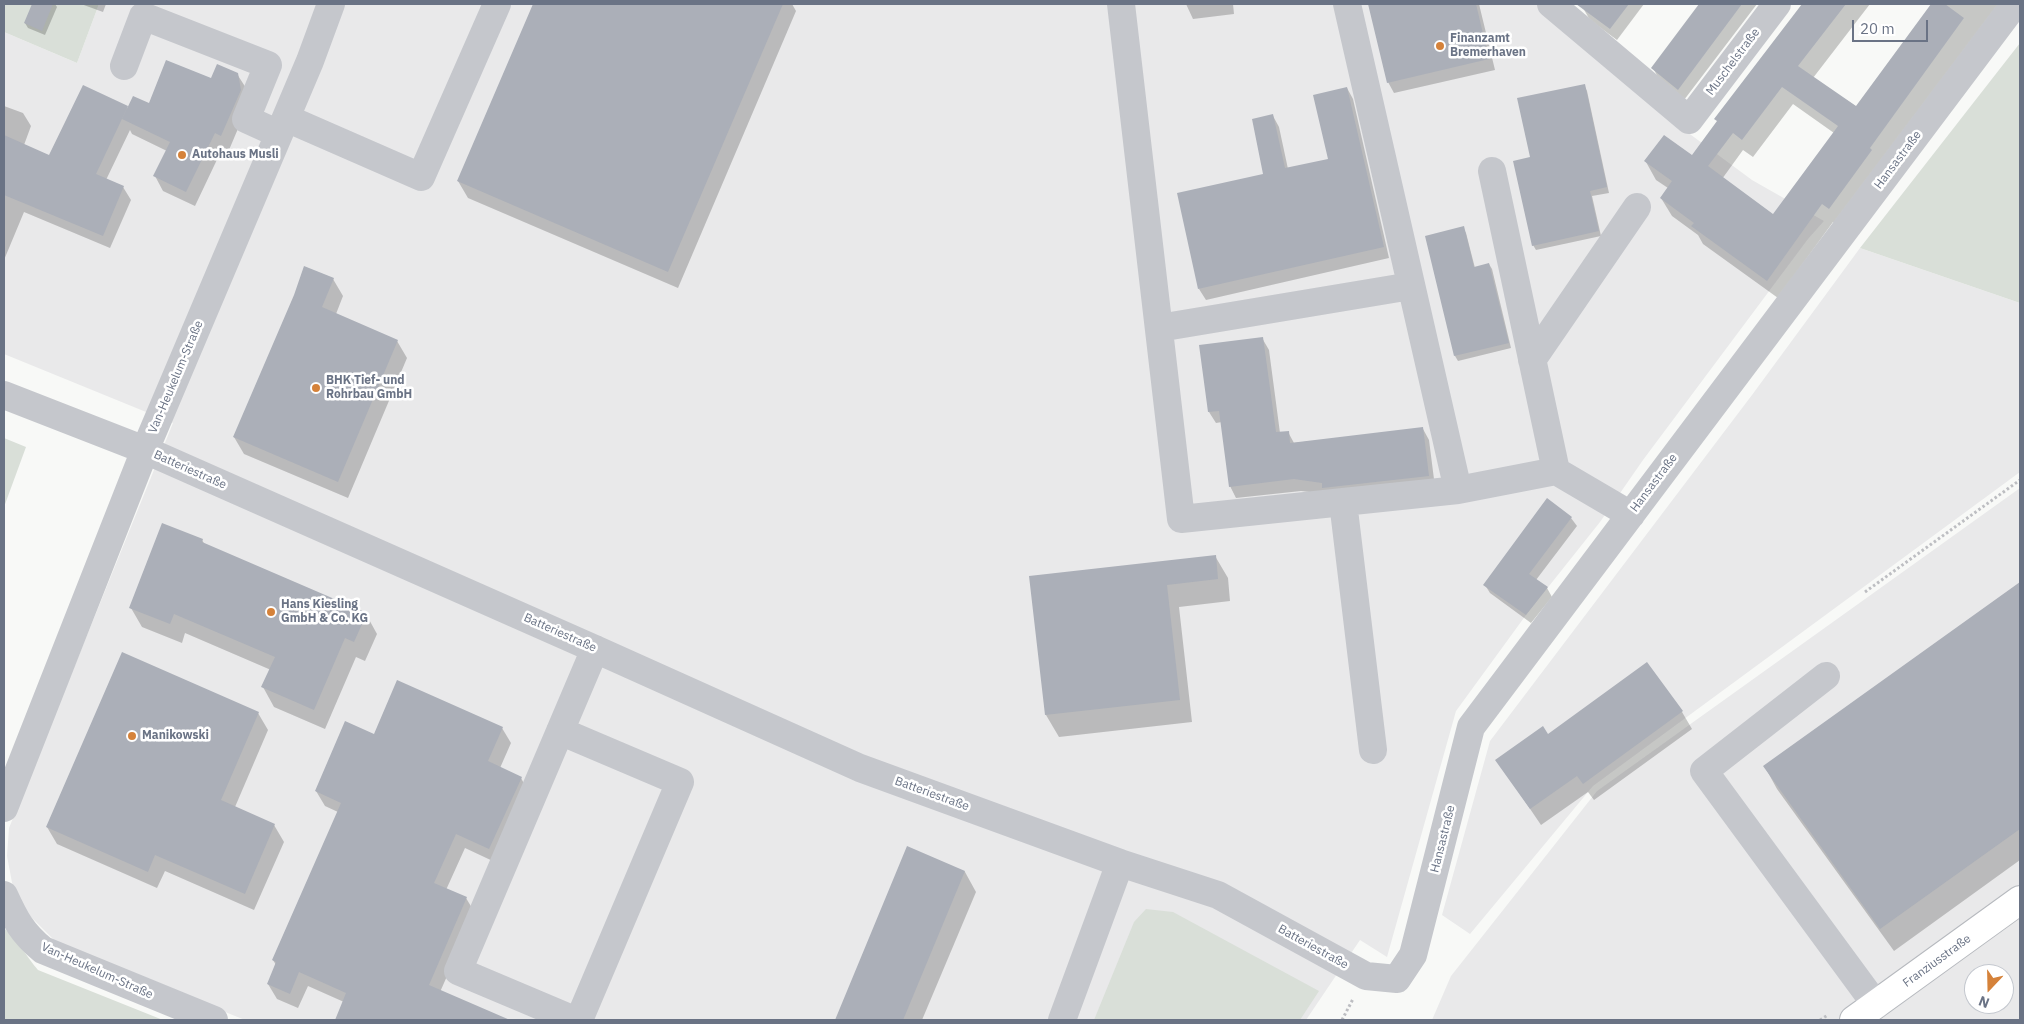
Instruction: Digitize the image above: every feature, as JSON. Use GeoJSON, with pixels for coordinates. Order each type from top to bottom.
{"type":"FeatureCollection","features":[{"type":"Feature","properties":{"kind":"main road","name":"Franziusstraße"},"geometry":{"type":"LineString","coordinates":[[1865,1013],[2020,900]]}},
{"type":"Feature","properties":{"kind":"street","name":"Van-Heukelum-Straße"},"geometry":{"type":"LineString","coordinates":[[4,808],[145,450],[310,61],[331,4]]}},
{"type":"Feature","properties":{"kind":"street"},"geometry":{"type":"LineString","coordinates":[[124,66],[143,16],[268,66],[246,118],[282,126],[421,178],[497,4]]}},
{"type":"Feature","properties":{"kind":"street"},"geometry":{"type":"LineString","coordinates":[[1121,4],[1181,520],[1458,490],[1556,471],[1630,515]]}},
{"type":"Feature","properties":{"kind":"street"},"geometry":{"type":"LineString","coordinates":[[1347,4],[1458,490]]}},
{"type":"Feature","properties":{"kind":"street","name":"Muschelstraße"},"geometry":{"type":"LineString","coordinates":[[1552,4],[1689,120],[1777,4]]}},
{"type":"Feature","properties":{"kind":"street","name":"Hansastraße"},"geometry":{"type":"LineString","coordinates":[[1366,976],[1396,979],[1413,955],[1471,727],[2015,4]]}},
{"type":"Feature","properties":{"kind":"street"},"geometry":{"type":"LineString","coordinates":[[1492,171],[1556,471]]}},
{"type":"Feature","properties":{"kind":"street"},"geometry":{"type":"LineString","coordinates":[[1532,360],[1637,207]]}},
{"type":"Feature","properties":{"kind":"street"},"geometry":{"type":"LineString","coordinates":[[1159,328],[1411,286]]}},
{"type":"Feature","properties":{"kind":"street","name":"Batteriestraße"},"geometry":{"type":"LineString","coordinates":[[4,395],[145,450],[860,768],[1120,863],[1218,895],[1366,976]]}},
{"type":"Feature","properties":{"kind":"street"},"geometry":{"type":"LineString","coordinates":[[1344,502],[1373,750]]}},
{"type":"Feature","properties":{"kind":"street"},"geometry":{"type":"LineString","coordinates":[[574,1020],[458,971],[595,649]]}},
{"type":"Feature","properties":{"kind":"street"},"geometry":{"type":"LineString","coordinates":[[1826,676],[1704,771],[1865,1013]]}},
{"type":"Feature","properties":{"kind":"street"},"geometry":{"type":"LineString","coordinates":[[560,731],[680,782],[578,1020]]}},
{"type":"Feature","properties":{"kind":"street"},"geometry":{"type":"LineString","coordinates":[[1062,1020],[1120,863]]}},
{"type":"Feature","properties":{"kind":"street","name":"Van-Heukelum-Straße"},"geometry":{"type":"LineString","coordinates":[[4,895],[16,922],[28,937],[43,950],[214,1020]]}},
{"type":"Feature","properties":{"kind":"path"},"geometry":{"type":"LineString","coordinates":[[1865,592],[2020,480]]}},
{"type":"Feature","properties":{"kind":"shaded area"},"geometry":{"type":"Polygon","coordinates":[[[4,4],[99,4],[77,63],[4,32],[4,4]]]}},
{"type":"Feature","properties":{"kind":"shaded area"},"geometry":{"type":"Polygon","coordinates":[[[99,4],[1537,4],[1557,25],[1679,126],[1752,180],[1824,221],[1808,239],[1643,460],[1600,522],[1526,615],[1456,711],[1387,957],[1360,940],[1306,1020],[245,1020],[59,945],[25,911],[14,893],[7,856],[9,828],[173,423],[4,354],[4,32],[77,63],[99,4]]]}},
{"type":"Feature","properties":{"kind":"shaded area"},"geometry":{"type":"Polygon","coordinates":[[[2020,43],[2020,303],[1860,248],[2020,43]]]}},
{"type":"Feature","properties":{"kind":"shaded area"},"geometry":{"type":"Polygon","coordinates":[[[1860,248],[2020,303],[2020,472],[1593,786],[1470,934],[1442,915],[1490,741],[1752,395],[1860,248]]]}},
{"type":"Feature","properties":{"kind":"shaded area"},"geometry":{"type":"Polygon","coordinates":[[[4,438],[26,447],[4,507],[4,438]]]}},
{"type":"Feature","properties":{"kind":"shaded area"},"geometry":{"type":"Polygon","coordinates":[[[2020,488],[2020,1020],[1432,1020],[1451,976],[1597,791],[2020,488]]]}},
{"type":"Feature","properties":{"kind":"shaded area"},"geometry":{"type":"Polygon","coordinates":[[[1146,909],[1173,912],[1319,991],[1300,1020],[1094,1020],[1134,922],[1146,909]]]}},
{"type":"Feature","properties":{"kind":"shaded area"},"geometry":{"type":"Polygon","coordinates":[[[4,928],[38,970],[163,1020],[4,1020],[4,928]]]}},
{"type":"Feature","properties":{"kind":"building"},"geometry":{"type":"Polygon","coordinates":[[[32,4],[53,4],[42,31],[24,23],[32,4]]]}},
{"type":"Feature","properties":{"kind":"building"},"geometry":{"type":"Polygon","coordinates":[[[533,4],[783,4],[668,272],[457,181],[533,4]]]}},
{"type":"Feature","properties":{"kind":"building"},"geometry":{"type":"Polygon","coordinates":[[[1368,4],[1476,4],[1489,59],[1387,83],[1368,4]]]}},
{"type":"Feature","properties":{"kind":"building"},"geometry":{"type":"Polygon","coordinates":[[[1576,4],[1629,4],[1610,29],[1576,4]]]}},
{"type":"Feature","properties":{"kind":"building"},"geometry":{"type":"Polygon","coordinates":[[[1699,4],[1742,4],[1678,90],[1651,68],[1699,4]]]}},
{"type":"Feature","properties":{"kind":"building"},"geometry":{"type":"Polygon","coordinates":[[[1802,4],[1846,4],[1798,66],[1856,106],[1931,4],[1945,4],[1964,18],[1870,148],[1872,150],[1829,209],[1822,204],[1767,281],[1691,226],[1694,223],[1660,198],[1672,181],[1644,161],[1664,135],[1692,155],[1717,121],[1714,119],[1802,4]],[[1782,87],[1742,140],[1733,133],[1708,166],[1773,214],[1838,126],[1782,87]]]}},
{"type":"Feature","properties":{"kind":"building"},"geometry":{"type":"Polygon","coordinates":[[[166,60],[211,78],[217,64],[238,73],[241,90],[221,136],[215,133],[186,192],[153,176],[170,142],[122,119],[133,96],[149,103],[166,60]]]}},
{"type":"Feature","properties":{"kind":"building"},"geometry":{"type":"Polygon","coordinates":[[[1585,84],[1607,187],[1590,191],[1599,231],[1532,246],[1513,161],[1530,157],[1517,98],[1585,84]]]}},
{"type":"Feature","properties":{"kind":"building"},"geometry":{"type":"Polygon","coordinates":[[[83,85],[128,106],[96,174],[124,186],[103,236],[4,195],[4,135],[49,155],[83,85]]]}},
{"type":"Feature","properties":{"kind":"building"},"geometry":{"type":"Polygon","coordinates":[[[1347,87],[1384,247],[1198,289],[1177,193],[1263,174],[1252,119],[1273,114],[1285,168],[1328,159],[1313,95],[1347,87]]]}},
{"type":"Feature","properties":{"kind":"building"},"geometry":{"type":"Polygon","coordinates":[[[1464,226],[1474,267],[1489,263],[1509,343],[1454,356],[1425,236],[1464,226]]]}},
{"type":"Feature","properties":{"kind":"building","name":"BHK Tief- und Rohrbau GmbH"},"geometry":{"type":"Polygon","coordinates":[[[304,266],[334,278],[322,307],[398,340],[338,482],[233,437],[294,295],[304,266]]]}},
{"type":"Feature","properties":{"kind":"building"},"geometry":{"type":"Polygon","coordinates":[[[1263,337],[1276,432],[1289,431],[1290,443],[1423,427],[1429,476],[1322,488],[1322,483],[1294,479],[1229,487],[1219,411],[1208,412],[1199,345],[1263,337]]]}},
{"type":"Feature","properties":{"kind":"building"},"geometry":{"type":"Polygon","coordinates":[[[1547,498],[1572,517],[1529,574],[1548,587],[1526,615],[1483,585],[1547,498]]]}},
{"type":"Feature","properties":{"kind":"building"},"geometry":{"type":"Polygon","coordinates":[[[162,523],[203,539],[202,542],[367,613],[354,642],[345,638],[314,710],[261,687],[275,657],[174,614],[170,624],[129,608],[162,523]]]}},
{"type":"Feature","properties":{"kind":"building"},"geometry":{"type":"Polygon","coordinates":[[[1216,555],[1218,579],[1167,585],[1180,700],[1045,715],[1029,576],[1216,555]]]}},
{"type":"Feature","properties":{"kind":"building"},"geometry":{"type":"Polygon","coordinates":[[[2020,582],[2020,829],[1880,929],[1763,766],[2020,582]]]}},
{"type":"Feature","properties":{"kind":"building"},"geometry":{"type":"Polygon","coordinates":[[[122,652],[259,712],[221,800],[275,824],[245,894],[155,855],[148,872],[46,827],[122,652]]]}},
{"type":"Feature","properties":{"kind":"building"},"geometry":{"type":"Polygon","coordinates":[[[1647,662],[1683,711],[1583,784],[1577,776],[1530,809],[1495,760],[1543,726],[1548,734],[1647,662]]]}},
{"type":"Feature","properties":{"kind":"building"},"geometry":{"type":"Polygon","coordinates":[[[397,680],[503,727],[488,761],[522,777],[489,849],[456,834],[434,883],[467,897],[429,985],[510,1020],[335,1020],[346,993],[299,972],[290,994],[267,984],[276,962],[272,960],[341,803],[315,791],[345,721],[374,734],[397,680]]]}},
{"type":"Feature","properties":{"kind":"building"},"geometry":{"type":"Polygon","coordinates":[[[907,846],[965,871],[903,1020],[835,1020],[907,846]]]}},
{"type":"Feature","properties":{"kind":"place","name":"Finanzamt Bremerhaven"},"geometry":{"type":"Point","coordinates":[1440,46]}},
{"type":"Feature","properties":{"kind":"place","name":"Autohaus Musli"},"geometry":{"type":"Point","coordinates":[182,155]}},
{"type":"Feature","properties":{"kind":"place","name":"BHK Tief- und Rohrbau GmbH"},"geometry":{"type":"Point","coordinates":[316,388]}},
{"type":"Feature","properties":{"kind":"place","name":"Hans Kiesling GmbH & Co. KG"},"geometry":{"type":"Point","coordinates":[271,612]}},
{"type":"Feature","properties":{"kind":"place","name":"Manikowski"},"geometry":{"type":"Point","coordinates":[132,736]}}]}
